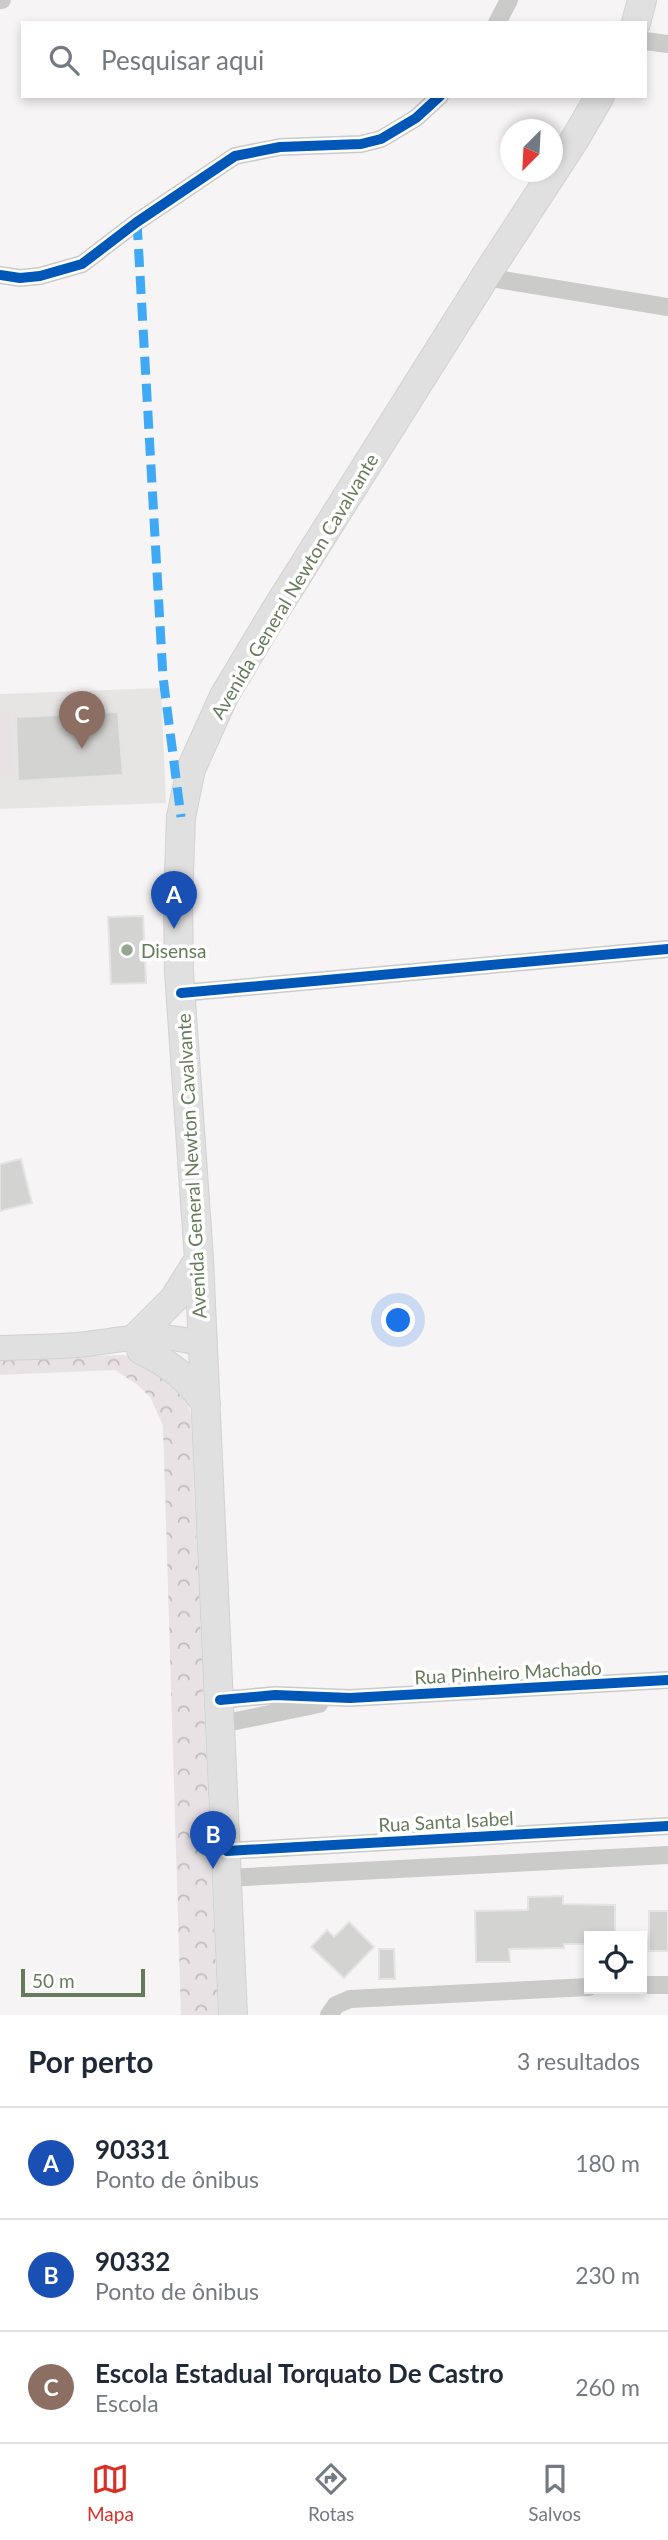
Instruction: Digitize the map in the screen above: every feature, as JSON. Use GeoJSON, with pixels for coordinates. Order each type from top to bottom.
{"type":"FeatureCollection","features":[{"type":"Feature","properties":{"kind":"main road"},"geometry":{"type":"LineString","coordinates":[[637,21],[642,0]]}},
{"type":"Feature","properties":{"kind":"main road","name":"Avenida General Newton Cavalvante"},"geometry":{"type":"LineString","coordinates":[[233,2015],[199,1259],[181,993],[178,914],[181,817],[191,769],[224,696],[599,98]]}},
{"type":"Feature","properties":{"kind":"main road"},"geometry":{"type":"LineString","coordinates":[[139,1343],[174,1299],[199,1259]]}},
{"type":"Feature","properties":{"kind":"main road"},"geometry":{"type":"LineString","coordinates":[[0,1348],[139,1343],[177,1337],[201,1344]]}},
{"type":"Feature","properties":{"kind":"main road"},"geometry":{"type":"LineString","coordinates":[[139,1343],[186,1378],[206,1404]]}},
{"type":"Feature","properties":{"kind":"street"},"geometry":{"type":"LineString","coordinates":[[498,21],[509,0]]}},
{"type":"Feature","properties":{"kind":"street"},"geometry":{"type":"LineString","coordinates":[[647,41],[668,44]]}},
{"type":"Feature","properties":{"kind":"street"},"geometry":{"type":"LineString","coordinates":[[0,275],[20,278],[40,276],[82,264],[181,191],[234,156],[280,146],[360,144],[381,139],[416,118],[438,98]]}},
{"type":"Feature","properties":{"kind":"street"},"geometry":{"type":"LineString","coordinates":[[485,277],[668,307]]}},
{"type":"Feature","properties":{"kind":"street"},"geometry":{"type":"LineString","coordinates":[[181,993],[668,949]]}},
{"type":"Feature","properties":{"kind":"street","name":"Rua Pinheiro Machado"},"geometry":{"type":"LineString","coordinates":[[221,1712],[275,1695],[350,1698],[668,1681]]}},
{"type":"Feature","properties":{"kind":"street","name":"Rua Santa Isabel"},"geometry":{"type":"LineString","coordinates":[[227,1851],[668,1826]]}},
{"type":"Feature","properties":{"kind":"street"},"geometry":{"type":"LineString","coordinates":[[227,1878],[668,1855]]}},
{"type":"Feature","properties":{"kind":"street"},"geometry":{"type":"LineString","coordinates":[[647,1985],[668,1985]]}},
{"type":"Feature","properties":{"kind":"street"},"geometry":{"type":"LineString","coordinates":[[329,2015],[336,2005],[350,1999],[584,1987]]}},
{"type":"Feature","properties":{"kind":"shaded area"},"geometry":{"type":"Polygon","coordinates":[[[161,688],[166,803],[0,809],[0,694],[161,688]]]}},
{"type":"Feature","properties":{"kind":"green space"},"geometry":{"type":"Polygon","coordinates":[[[0,716],[10,716],[13,771],[0,771],[0,716]]]}},
{"type":"Feature","properties":{"kind":"green space"},"geometry":{"type":"Polygon","coordinates":[[[123,1355],[140,1358],[187,1400],[191,1417],[218,2015],[181,2015],[163,1425],[150,1397],[138,1385],[115,1370],[0,1375],[0,1359],[123,1355]]]}},
{"type":"Feature","properties":{"kind":"building"},"geometry":{"type":"Polygon","coordinates":[[[118,712],[123,775],[18,781],[16,717],[118,712]]]}},
{"type":"Feature","properties":{"kind":"building","name":"Disensa"},"geometry":{"type":"Polygon","coordinates":[[[143,916],[146,983],[111,984],[108,917],[143,916]]]}},
{"type":"Feature","properties":{"kind":"building"},"geometry":{"type":"Polygon","coordinates":[[[21,1159],[32,1203],[0,1211],[0,1164],[21,1159]]]}},
{"type":"Feature","properties":{"kind":"building"},"geometry":{"type":"Polygon","coordinates":[[[563,1896],[563,1904],[615,1905],[615,1931],[584,1931],[584,1944],[564,1944],[564,1948],[509,1949],[510,1962],[476,1962],[475,1911],[528,1910],[528,1897],[563,1896]]]}},
{"type":"Feature","properties":{"kind":"building"},"geometry":{"type":"Polygon","coordinates":[[[649,1911],[668,1911],[668,1951],[649,1951],[649,1911]]]}},
{"type":"Feature","properties":{"kind":"building"},"geometry":{"type":"Polygon","coordinates":[[[349,1922],[374,1947],[344,1978],[311,1947],[327,1930],[334,1937],[349,1922]]]}},
{"type":"Feature","properties":{"kind":"building"},"geometry":{"type":"Polygon","coordinates":[[[379,1949],[394,1949],[395,1979],[379,1979],[379,1949]]]}},
{"type":"Feature","properties":{"kind":"marked path"},"geometry":{"type":"LineString","coordinates":[[137,222],[163,677],[181,817]]}},
{"type":"Feature","properties":{"kind":"cycle path"},"geometry":{"type":"LineString","coordinates":[[0,275],[20,278],[40,276],[82,264],[137,222],[235,156],[280,147],[361,144],[381,139],[416,118],[438,98]]}},
{"type":"Feature","properties":{"kind":"cycle path"},"geometry":{"type":"LineString","coordinates":[[181,993],[668,949]]}},
{"type":"Feature","properties":{"kind":"cycle path"},"geometry":{"type":"LineString","coordinates":[[220,1700],[275,1695],[350,1698],[668,1680]]}},
{"type":"Feature","properties":{"kind":"cycle path"},"geometry":{"type":"LineString","coordinates":[[227,1851],[668,1826]]}},
{"type":"Feature","properties":{"kind":"place","name":"Escola Estadual Torquato De Castro"},"geometry":{"type":"Point","coordinates":[82,749]}},
{"type":"Feature","properties":{"kind":"place","name":"90331"},"geometry":{"type":"Point","coordinates":[174,929]}},
{"type":"Feature","properties":{"kind":"place","name":"Disensa"},"geometry":{"type":"Point","coordinates":[127,950]}},
{"type":"Feature","properties":{"kind":"place","name":"90332"},"geometry":{"type":"Point","coordinates":[213,1869]}}]}
